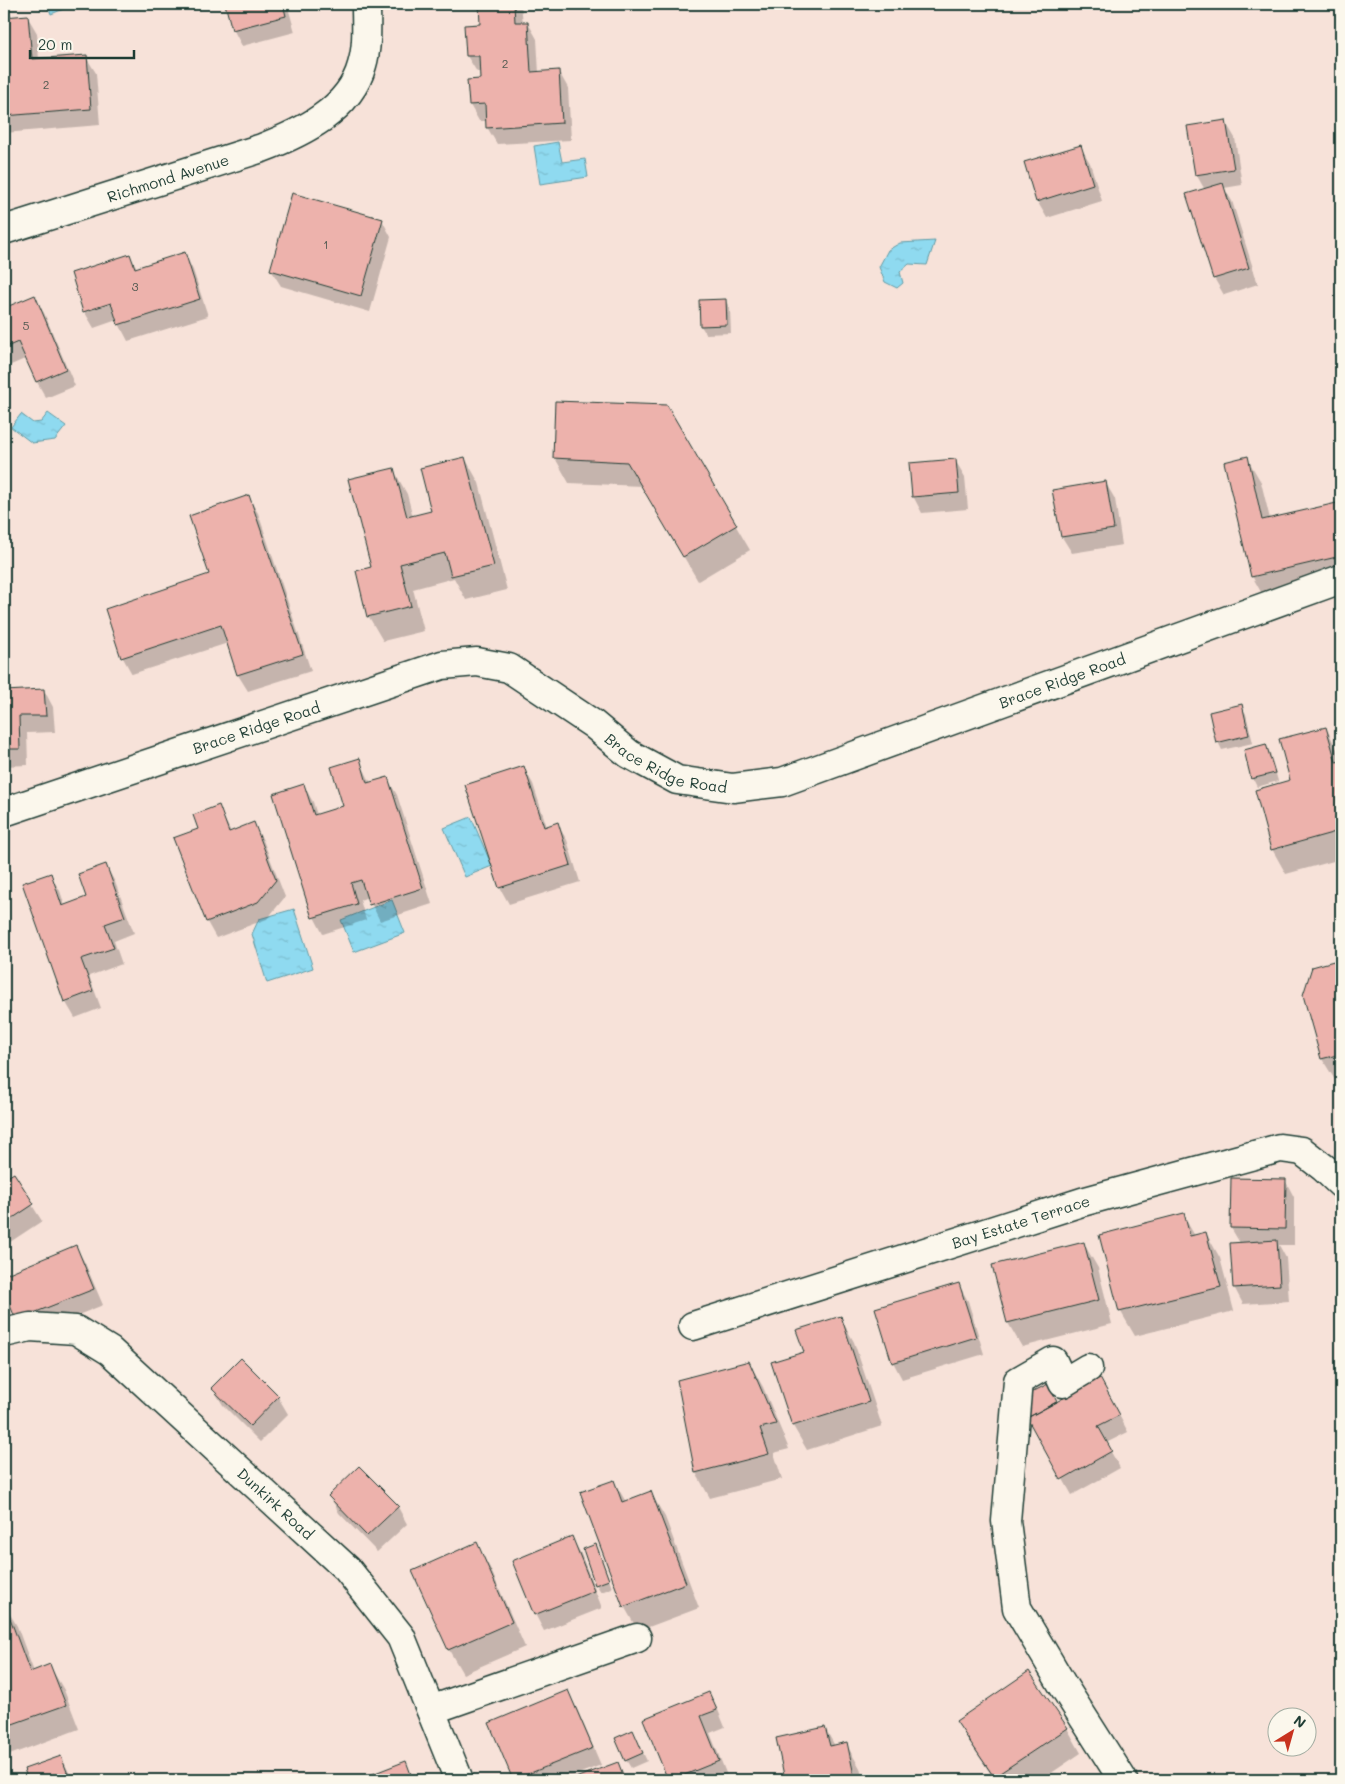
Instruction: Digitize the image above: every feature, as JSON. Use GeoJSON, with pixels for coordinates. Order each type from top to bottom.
{"type":"FeatureCollection","features":[{"type":"Feature","properties":{"kind":"street","name":"Richmond Avenue"},"geometry":{"type":"LineString","coordinates":[[4,230],[262,148],[309,127],[326,114],[349,91],[358,77],[362,66],[366,35],[366,4]]}},
{"type":"Feature","properties":{"kind":"street","name":"Brace Ridge Road"},"geometry":{"type":"LineString","coordinates":[[4,812],[442,664],[476,662],[509,668],[593,724],[629,754],[676,780],[733,788],[782,782],[1341,579]]}},
{"type":"Feature","properties":{"kind":"street","name":"Bay Estate Terrace"},"geometry":{"type":"LineString","coordinates":[[693,1326],[1082,1202],[1280,1148],[1302,1151],[1341,1184]]}},
{"type":"Feature","properties":{"kind":"street","name":"Dunkirk Road"},"geometry":{"type":"LineString","coordinates":[[4,1333],[30,1328],[76,1330],[110,1351],[347,1569],[401,1637],[459,1780]]}},
{"type":"Feature","properties":{"kind":"street"},"geometry":{"type":"LineString","coordinates":[[1088,1368],[1063,1383],[1053,1361],[1018,1381],[1006,1521],[1017,1608],[1062,1684],[1123,1780]]}},
{"type":"Feature","properties":{"kind":"street"},"geometry":{"type":"LineString","coordinates":[[431,1710],[637,1638]]}},
{"type":"Feature","properties":{"kind":"water"},"geometry":{"type":"Polygon","coordinates":[[[47,4],[68,4],[69,7],[51,14],[47,4]]]}},
{"type":"Feature","properties":{"kind":"water"},"geometry":{"type":"Polygon","coordinates":[[[558,142],[562,162],[585,159],[588,177],[540,184],[534,146],[558,142]]]}},
{"type":"Feature","properties":{"kind":"water"},"geometry":{"type":"Polygon","coordinates":[[[935,241],[927,265],[909,264],[900,272],[903,283],[897,288],[885,282],[879,267],[888,250],[900,243],[935,241]]]}},
{"type":"Feature","properties":{"kind":"water"},"geometry":{"type":"Polygon","coordinates":[[[48,413],[66,426],[55,440],[32,443],[11,427],[21,414],[33,423],[41,422],[48,413]]]}},
{"type":"Feature","properties":{"kind":"water"},"geometry":{"type":"Polygon","coordinates":[[[471,817],[492,866],[465,877],[444,828],[471,817]]]}},
{"type":"Feature","properties":{"kind":"water"},"geometry":{"type":"Polygon","coordinates":[[[392,900],[405,933],[354,952],[341,920],[392,900]]]}},
{"type":"Feature","properties":{"kind":"water"},"geometry":{"type":"Polygon","coordinates":[[[294,909],[313,968],[267,983],[252,934],[259,919],[294,909]]]}},
{"type":"Feature","properties":{"kind":"building"},"geometry":{"type":"Polygon","coordinates":[[[225,4],[283,4],[286,16],[232,30],[225,4]]]}},
{"type":"Feature","properties":{"kind":"building"},"geometry":{"type":"Polygon","coordinates":[[[479,4],[514,4],[515,22],[528,22],[531,72],[559,70],[562,123],[486,128],[485,104],[469,105],[467,80],[480,79],[479,56],[466,56],[464,25],[480,24],[479,4]]]}},
{"type":"Feature","properties":{"kind":"building"},"geometry":{"type":"Polygon","coordinates":[[[28,15],[32,59],[87,55],[91,109],[4,116],[4,17],[28,15]]]}},
{"type":"Feature","properties":{"kind":"building"},"geometry":{"type":"Polygon","coordinates":[[[1226,120],[1234,169],[1195,175],[1187,126],[1226,120]]]}},
{"type":"Feature","properties":{"kind":"building"},"geometry":{"type":"Polygon","coordinates":[[[1081,145],[1093,184],[1036,202],[1024,162],[1081,145]]]}},
{"type":"Feature","properties":{"kind":"building"},"geometry":{"type":"Polygon","coordinates":[[[1223,183],[1249,268],[1213,279],[1186,194],[1223,183]]]}},
{"type":"Feature","properties":{"kind":"building"},"geometry":{"type":"Polygon","coordinates":[[[292,193],[383,219],[361,296],[270,270],[292,193]]]}},
{"type":"Feature","properties":{"kind":"building"},"geometry":{"type":"Polygon","coordinates":[[[185,252],[200,299],[118,325],[111,303],[83,312],[71,273],[130,254],[135,268],[185,252]]]}},
{"type":"Feature","properties":{"kind":"building"},"geometry":{"type":"Polygon","coordinates":[[[35,295],[66,369],[36,382],[18,342],[4,348],[4,308],[35,295]]]}},
{"type":"Feature","properties":{"kind":"building"},"geometry":{"type":"Polygon","coordinates":[[[726,299],[727,325],[700,326],[699,300],[726,299]]]}},
{"type":"Feature","properties":{"kind":"building"},"geometry":{"type":"Polygon","coordinates":[[[555,401],[667,405],[737,525],[683,557],[627,462],[553,458],[555,401]]]}},
{"type":"Feature","properties":{"kind":"building"},"geometry":{"type":"Polygon","coordinates":[[[1248,456],[1262,520],[1341,502],[1341,556],[1251,577],[1224,462],[1248,456]]]}},
{"type":"Feature","properties":{"kind":"building"},"geometry":{"type":"Polygon","coordinates":[[[465,457],[494,566],[451,576],[445,553],[400,564],[411,606],[367,617],[356,571],[371,567],[348,479],[394,468],[407,517],[431,511],[420,468],[465,457]]]}},
{"type":"Feature","properties":{"kind":"building"},"geometry":{"type":"Polygon","coordinates":[[[956,459],[959,493],[912,497],[909,463],[956,459]]]}},
{"type":"Feature","properties":{"kind":"building"},"geometry":{"type":"Polygon","coordinates":[[[1106,481],[1114,529],[1061,537],[1052,490],[1106,481]]]}},
{"type":"Feature","properties":{"kind":"building"},"geometry":{"type":"Polygon","coordinates":[[[249,495],[303,654],[237,675],[221,625],[121,658],[105,609],[209,574],[189,516],[249,495]]]}},
{"type":"Feature","properties":{"kind":"building"},"geometry":{"type":"Polygon","coordinates":[[[44,689],[46,716],[19,716],[20,749],[4,749],[4,691],[44,689]]]}},
{"type":"Feature","properties":{"kind":"building"},"geometry":{"type":"Polygon","coordinates":[[[1242,704],[1249,735],[1216,743],[1209,712],[1242,704]]]}},
{"type":"Feature","properties":{"kind":"building"},"geometry":{"type":"Polygon","coordinates":[[[1326,727],[1336,762],[1341,761],[1341,840],[1339,831],[1271,850],[1255,790],[1290,780],[1279,739],[1326,727]]]}},
{"type":"Feature","properties":{"kind":"building"},"geometry":{"type":"Polygon","coordinates":[[[1266,744],[1275,773],[1251,779],[1244,750],[1266,744]]]}},
{"type":"Feature","properties":{"kind":"building"},"geometry":{"type":"Polygon","coordinates":[[[360,758],[367,783],[388,777],[423,888],[369,905],[361,880],[351,883],[357,904],[312,918],[273,794],[304,784],[314,815],[343,806],[331,767],[360,758]]]}},
{"type":"Feature","properties":{"kind":"building"},"geometry":{"type":"Polygon","coordinates":[[[524,766],[544,827],[558,822],[571,865],[499,888],[465,785],[524,766]]]}},
{"type":"Feature","properties":{"kind":"building"},"geometry":{"type":"Polygon","coordinates":[[[219,805],[229,832],[254,822],[276,880],[258,902],[206,922],[173,838],[198,829],[193,815],[219,805]]]}},
{"type":"Feature","properties":{"kind":"building"},"geometry":{"type":"Polygon","coordinates":[[[106,864],[125,917],[105,924],[114,948],[81,959],[93,991],[64,1002],[22,883],[51,873],[62,906],[86,897],[78,874],[106,864]]]}},
{"type":"Feature","properties":{"kind":"building"},"geometry":{"type":"Polygon","coordinates":[[[1341,959],[1341,1054],[1321,1059],[1303,995],[1312,967],[1341,959]]]}},
{"type":"Feature","properties":{"kind":"building"},"geometry":{"type":"Polygon","coordinates":[[[14,1173],[34,1204],[4,1224],[4,1179],[14,1173]]]}},
{"type":"Feature","properties":{"kind":"building"},"geometry":{"type":"Polygon","coordinates":[[[1231,1178],[1286,1179],[1285,1229],[1230,1228],[1231,1178]]]}},
{"type":"Feature","properties":{"kind":"building"},"geometry":{"type":"Polygon","coordinates":[[[1184,1213],[1190,1236],[1206,1232],[1221,1287],[1119,1312],[1099,1235],[1184,1213]]]}},
{"type":"Feature","properties":{"kind":"building"},"geometry":{"type":"Polygon","coordinates":[[[1277,1240],[1280,1285],[1233,1288],[1230,1243],[1277,1240]]]}},
{"type":"Feature","properties":{"kind":"building"},"geometry":{"type":"Polygon","coordinates":[[[1084,1242],[1099,1300],[1007,1323],[992,1265],[1084,1242]]]}},
{"type":"Feature","properties":{"kind":"building"},"geometry":{"type":"Polygon","coordinates":[[[76,1245],[94,1289],[16,1320],[4,1291],[4,1275],[76,1245]]]}},
{"type":"Feature","properties":{"kind":"building"},"geometry":{"type":"Polygon","coordinates":[[[959,1283],[976,1337],[892,1363],[875,1308],[959,1283]]]}},
{"type":"Feature","properties":{"kind":"building"},"geometry":{"type":"Polygon","coordinates":[[[841,1316],[869,1402],[792,1426],[771,1362],[804,1352],[796,1330],[841,1316]]]}},
{"type":"Feature","properties":{"kind":"building"},"geometry":{"type":"Polygon","coordinates":[[[241,1358],[279,1396],[250,1426],[211,1388],[241,1358]]]}},
{"type":"Feature","properties":{"kind":"building"},"geometry":{"type":"Polygon","coordinates":[[[749,1361],[776,1424],[760,1428],[769,1454],[695,1473],[677,1380],[749,1361]]]}},
{"type":"Feature","properties":{"kind":"building"},"geometry":{"type":"Polygon","coordinates":[[[1100,1378],[1120,1415],[1098,1426],[1112,1451],[1061,1480],[1027,1418],[1100,1378]]]}},
{"type":"Feature","properties":{"kind":"building"},"geometry":{"type":"Polygon","coordinates":[[[1048,1384],[1057,1402],[1029,1417],[1020,1398],[1048,1384]]]}},
{"type":"Feature","properties":{"kind":"building"},"geometry":{"type":"Polygon","coordinates":[[[359,1466],[399,1506],[367,1536],[328,1496],[359,1466]]]}},
{"type":"Feature","properties":{"kind":"building"},"geometry":{"type":"Polygon","coordinates":[[[614,1480],[622,1502],[651,1491],[686,1583],[623,1607],[580,1492],[614,1480]]]}},
{"type":"Feature","properties":{"kind":"building"},"geometry":{"type":"Polygon","coordinates":[[[572,1536],[594,1591],[534,1615],[512,1561],[572,1536]]]}},
{"type":"Feature","properties":{"kind":"building"},"geometry":{"type":"Polygon","coordinates":[[[477,1542],[512,1622],[448,1650],[412,1571],[477,1542]]]}},
{"type":"Feature","properties":{"kind":"building"},"geometry":{"type":"Polygon","coordinates":[[[596,1544],[609,1580],[595,1585],[583,1549],[596,1544]]]}},
{"type":"Feature","properties":{"kind":"building"},"geometry":{"type":"Polygon","coordinates":[[[4,1602],[30,1672],[50,1664],[66,1705],[4,1727],[4,1602]]]}},
{"type":"Feature","properties":{"kind":"building"},"geometry":{"type":"Polygon","coordinates":[[[1029,1671],[1068,1728],[994,1777],[956,1721],[1029,1671]]]}},
{"type":"Feature","properties":{"kind":"building"},"geometry":{"type":"Polygon","coordinates":[[[568,1690],[593,1748],[513,1780],[489,1723],[568,1690]]]}},
{"type":"Feature","properties":{"kind":"building"},"geometry":{"type":"Polygon","coordinates":[[[709,1692],[717,1710],[701,1716],[719,1761],[668,1780],[643,1719],[709,1692]]]}},
{"type":"Feature","properties":{"kind":"building"},"geometry":{"type":"Polygon","coordinates":[[[825,1727],[830,1746],[847,1742],[855,1780],[785,1780],[776,1738],[825,1727]]]}},
{"type":"Feature","properties":{"kind":"building"},"geometry":{"type":"Polygon","coordinates":[[[633,1730],[643,1753],[625,1761],[615,1738],[633,1730]]]}},
{"type":"Feature","properties":{"kind":"building"},"geometry":{"type":"Polygon","coordinates":[[[61,1756],[70,1780],[28,1780],[24,1769],[61,1756]]]}},
{"type":"Feature","properties":{"kind":"building"},"geometry":{"type":"Polygon","coordinates":[[[406,1761],[413,1780],[357,1780],[406,1761]]]}},
{"type":"Feature","properties":{"kind":"building"},"geometry":{"type":"Polygon","coordinates":[[[618,1762],[625,1780],[570,1780],[618,1762]]]}}]}
